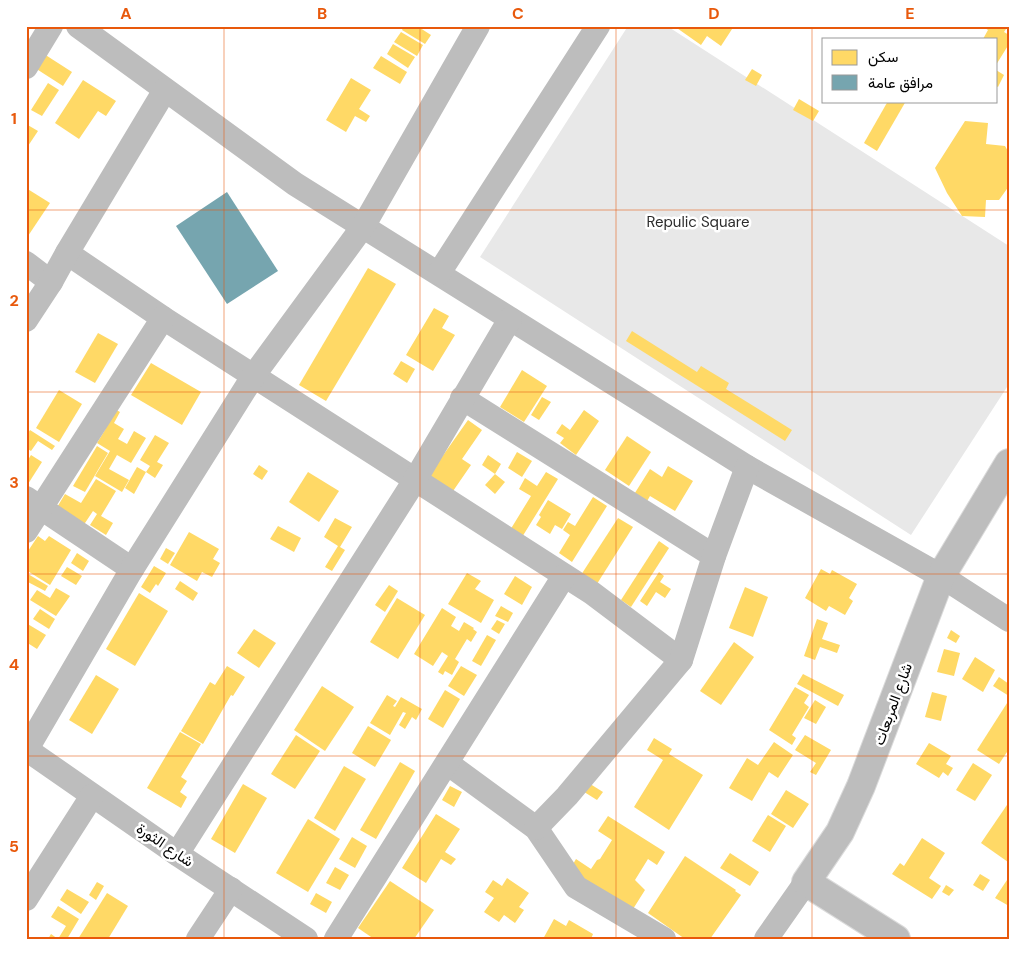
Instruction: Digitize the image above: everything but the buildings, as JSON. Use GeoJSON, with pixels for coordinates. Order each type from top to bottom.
{"type":"FeatureCollection","features":[{"type":"Feature","properties":{"kind":"main road","name":"شارع المربعات"},"geometry":{"type":"LineString","coordinates":[[806,882],[840,832],[861,786],[941,576],[1009,463]]}},
{"type":"Feature","properties":{"kind":"main road"},"geometry":{"type":"LineString","coordinates":[[806,882],[896,939]]}},
{"type":"Feature","properties":{"kind":"street"},"geometry":{"type":"LineString","coordinates":[[26,67],[51,26]]}},
{"type":"Feature","properties":{"kind":"street"},"geometry":{"type":"LineString","coordinates":[[78,26],[295,184],[364,225],[747,467],[941,576],[1009,620]]}},
{"type":"Feature","properties":{"kind":"street"},"geometry":{"type":"LineString","coordinates":[[26,749],[132,568],[254,375],[364,225],[478,26]]}},
{"type":"Feature","properties":{"kind":"street"},"geometry":{"type":"LineString","coordinates":[[439,273],[598,26]]}},
{"type":"Feature","properties":{"kind":"street"},"geometry":{"type":"LineString","coordinates":[[26,320],[51,282],[66,253],[165,90]]}},
{"type":"Feature","properties":{"kind":"street"},"geometry":{"type":"LineString","coordinates":[[66,253],[163,318],[592,593],[681,660]]}},
{"type":"Feature","properties":{"kind":"street"},"geometry":{"type":"LineString","coordinates":[[26,264],[51,282]]}},
{"type":"Feature","properties":{"kind":"street"},"geometry":{"type":"LineString","coordinates":[[26,531],[33,503],[163,318]]}},
{"type":"Feature","properties":{"kind":"street"},"geometry":{"type":"LineString","coordinates":[[177,854],[414,480],[510,319]]}},
{"type":"Feature","properties":{"kind":"street"},"geometry":{"type":"LineString","coordinates":[[462,398],[714,556]]}},
{"type":"Feature","properties":{"kind":"street"},"geometry":{"type":"LineString","coordinates":[[536,828],[567,796],[681,660],[714,556],[747,467]]}},
{"type":"Feature","properties":{"kind":"street"},"geometry":{"type":"LineString","coordinates":[[33,503],[132,568]]}},
{"type":"Feature","properties":{"kind":"street"},"geometry":{"type":"LineString","coordinates":[[336,939],[448,764],[564,576]]}},
{"type":"Feature","properties":{"kind":"street","name":"شارع الثورة"},"geometry":{"type":"LineString","coordinates":[[26,749],[177,854],[306,939]]}},
{"type":"Feature","properties":{"kind":"street"},"geometry":{"type":"LineString","coordinates":[[448,764],[536,828],[576,887],[664,939]]}},
{"type":"Feature","properties":{"kind":"street"},"geometry":{"type":"LineString","coordinates":[[26,899],[92,796]]}},
{"type":"Feature","properties":{"kind":"street","name":"شارع المربعات"},"geometry":{"type":"LineString","coordinates":[[766,939],[806,882]]}},
{"type":"Feature","properties":{"kind":"street"},"geometry":{"type":"LineString","coordinates":[[198,939],[231,889]]}},
{"type":"Feature","properties":{"kind":"green space","name":"Repulic Square"},"geometry":{"type":"Polygon","coordinates":[[[628,26],[667,26],[1009,246],[1009,384],[911,535],[480,257],[628,26]]]}}]}
